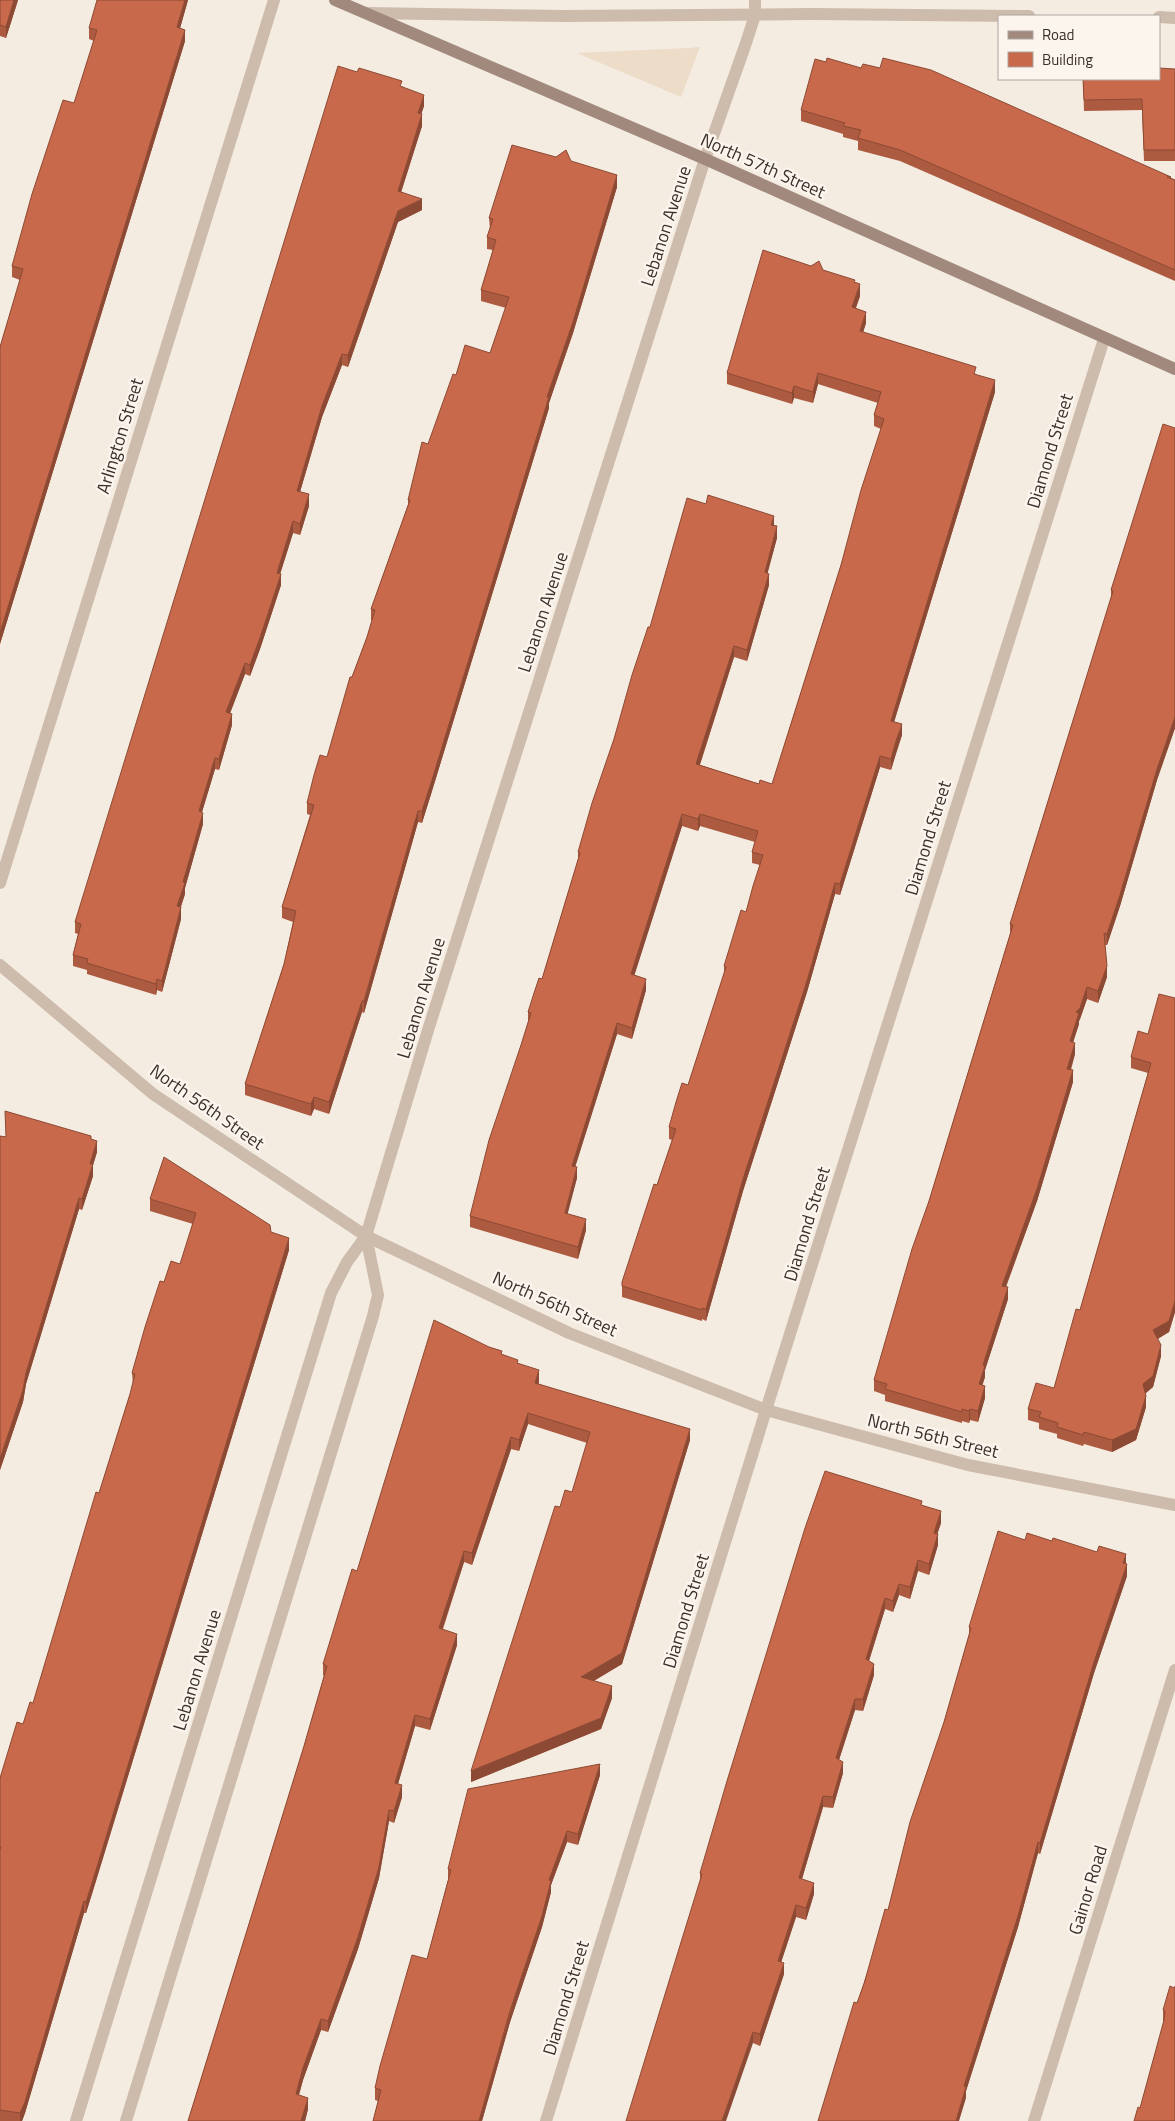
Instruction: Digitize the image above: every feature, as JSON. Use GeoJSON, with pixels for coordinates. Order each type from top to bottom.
{"type":"FeatureCollection","features":[{"type":"Feature","properties":{"kind":"street","name":"Arlington Street"},"geometry":{"type":"LineString","coordinates":[[0,883],[274,0]]}},
{"type":"Feature","properties":{"kind":"street","name":"North 57th Street"},"geometry":{"type":"LineString","coordinates":[[335,0],[705,159],[1104,339],[1175,369]]}},
{"type":"Feature","properties":{"kind":"street","name":"Lebanon Avenue"},"geometry":{"type":"LineString","coordinates":[[76,2121],[331,1293],[347,1262],[366,1236],[430,1027],[705,159],[755,15],[755,0]]}},
{"type":"Feature","properties":{"kind":"street"},"geometry":{"type":"LineString","coordinates":[[366,13],[564,16],[998,16]]}},
{"type":"Feature","properties":{"kind":"street"},"geometry":{"type":"LineString","coordinates":[[1160,18],[1175,18]]}},
{"type":"Feature","properties":{"kind":"street","name":"Diamond Street"},"geometry":{"type":"LineString","coordinates":[[546,2121],[766,1410],[1104,339]]}},
{"type":"Feature","properties":{"kind":"street","name":"North 56th Street"},"geometry":{"type":"LineString","coordinates":[[0,965],[153,1094],[366,1236],[569,1333],[766,1410],[968,1466],[1175,1505]]}},
{"type":"Feature","properties":{"kind":"street","name":"Lebanon Avenue"},"geometry":{"type":"LineString","coordinates":[[126,2121],[373,1316],[378,1295],[366,1236]]}},
{"type":"Feature","properties":{"kind":"street","name":"Gainor Road"},"geometry":{"type":"LineString","coordinates":[[1034,2121],[1175,1670]]}},
{"type":"Feature","properties":{"kind":"shaded area"},"geometry":{"type":"Polygon","coordinates":[[[700,47],[681,97],[577,53],[689,48],[700,47]]]}},
{"type":"Feature","properties":{"kind":"building"},"geometry":{"type":"Polygon","coordinates":[[[0,0],[14,0],[6,27],[0,25],[0,0]]]}},
{"type":"Feature","properties":{"kind":"building"},"geometry":{"type":"Polygon","coordinates":[[[97,0],[185,0],[177,27],[185,30],[0,633],[0,347],[23,269],[12,266],[32,194],[63,100],[74,103],[97,30],[89,28],[97,0]]]}},
{"type":"Feature","properties":{"kind":"building"},"geometry":{"type":"Polygon","coordinates":[[[827,58],[861,68],[863,64],[880,68],[883,58],[931,70],[1171,177],[1167,177],[1175,180],[1175,270],[900,150],[858,138],[861,130],[843,126],[845,123],[801,110],[815,59],[826,62],[827,58]]]}},
{"type":"Feature","properties":{"kind":"building"},"geometry":{"type":"Polygon","coordinates":[[[338,66],[357,72],[359,68],[402,81],[400,86],[424,95],[418,113],[422,114],[398,191],[422,199],[398,211],[348,355],[342,354],[322,406],[297,491],[309,494],[300,524],[293,521],[277,573],[281,574],[250,665],[245,663],[226,712],[232,714],[219,759],[215,758],[199,811],[203,813],[183,882],[185,883],[177,906],[181,907],[162,981],[157,979],[156,984],[87,963],[88,959],[73,955],[81,924],[75,922],[338,66]]]}},
{"type":"Feature","properties":{"kind":"building"},"geometry":{"type":"Polygon","coordinates":[[[1160,68],[1175,69],[1175,150],[1144,150],[1142,99],[1084,100],[1083,80],[1160,80],[1160,68]]]}},
{"type":"Feature","properties":{"kind":"building"},"geometry":{"type":"Polygon","coordinates":[[[512,145],[556,157],[566,150],[571,161],[617,175],[573,322],[547,397],[549,397],[432,780],[422,811],[418,811],[364,1001],[362,1001],[329,1102],[314,1097],[311,1104],[245,1084],[284,964],[296,911],[282,907],[314,805],[307,803],[320,755],[327,757],[350,677],[352,677],[367,637],[375,610],[371,609],[410,500],[408,500],[422,442],[428,444],[453,374],[456,375],[465,345],[490,353],[509,297],[481,290],[496,240],[487,237],[493,219],[489,218],[512,145]]]}},
{"type":"Feature","properties":{"kind":"building"},"geometry":{"type":"Polygon","coordinates":[[[763,250],[811,266],[819,261],[823,270],[855,280],[854,282],[860,284],[852,307],[866,312],[860,331],[976,367],[974,374],[995,380],[891,721],[902,724],[891,759],[880,756],[840,884],[835,883],[807,981],[743,1179],[706,1309],[702,1308],[702,1310],[622,1286],[622,1282],[654,1184],[657,1185],[676,1129],[669,1127],[682,1083],[688,1085],[726,967],[724,966],[741,910],[746,912],[763,855],[752,852],[758,831],[700,814],[698,819],[682,814],[631,974],[646,979],[632,1028],[617,1023],[572,1166],[577,1167],[565,1213],[586,1219],[578,1247],[470,1216],[489,1140],[531,1013],[528,1012],[534,993],[539,978],[542,979],[580,853],[578,852],[592,803],[614,739],[632,675],[648,627],[650,627],[687,498],[706,504],[708,495],[774,516],[771,525],[777,526],[765,572],[769,574],[747,650],[734,646],[696,764],[759,784],[760,780],[772,784],[841,565],[861,490],[884,419],[874,415],[881,392],[818,373],[813,392],[794,386],[792,393],[727,373],[763,250]]]}},
{"type":"Feature","properties":{"kind":"building"},"geometry":{"type":"Polygon","coordinates":[[[1163,424],[1175,428],[1175,717],[1157,769],[1120,895],[1107,934],[1104,933],[1107,966],[1098,991],[1087,987],[1080,1008],[1076,1012],[1079,1013],[1070,1041],[1075,1043],[1067,1069],[1073,1070],[1037,1189],[1002,1286],[1008,1287],[983,1365],[985,1366],[979,1384],[985,1386],[978,1411],[962,1409],[962,1412],[885,1389],[887,1384],[874,1380],[912,1249],[929,1201],[1013,925],[1010,924],[1163,424]]]}},
{"type":"Feature","properties":{"kind":"building"},"geometry":{"type":"Polygon","coordinates":[[[1159,994],[1175,998],[1175,1301],[1169,1321],[1153,1330],[1161,1345],[1153,1376],[1143,1384],[1146,1396],[1136,1429],[1112,1440],[1084,1432],[1083,1435],[1057,1427],[1058,1423],[1039,1417],[1041,1412],[1028,1409],[1036,1383],[1054,1388],[1076,1309],[1080,1310],[1151,1063],[1131,1057],[1138,1031],[1148,1034],[1159,994]]]}},
{"type":"Feature","properties":{"kind":"building"},"geometry":{"type":"Polygon","coordinates":[[[5,1111],[91,1136],[91,1139],[97,1141],[90,1164],[93,1164],[82,1199],[79,1198],[26,1373],[23,1390],[0,1459],[0,1136],[6,1137],[5,1111]]]}},
{"type":"Feature","properties":{"kind":"building"},"geometry":{"type":"Polygon","coordinates":[[[164,1157],[270,1225],[271,1232],[289,1238],[93,1880],[86,1902],[84,1901],[25,2102],[20,2113],[0,2110],[0,1778],[17,1722],[23,1724],[30,1702],[33,1703],[96,1492],[99,1493],[130,1394],[135,1374],[132,1373],[160,1281],[164,1282],[171,1261],[180,1264],[196,1213],[150,1199],[164,1157]]]}},
{"type":"Feature","properties":{"kind":"building"},"geometry":{"type":"Polygon","coordinates":[[[434,1320],[489,1347],[502,1351],[501,1354],[518,1360],[517,1363],[539,1370],[535,1383],[690,1429],[622,1653],[581,1677],[612,1686],[601,1718],[471,1771],[555,1506],[560,1507],[565,1490],[572,1492],[590,1432],[528,1413],[519,1440],[511,1437],[472,1553],[464,1551],[439,1628],[457,1634],[430,1719],[415,1715],[395,1783],[402,1785],[394,1811],[389,1810],[379,1867],[358,1937],[328,2021],[321,2019],[303,2068],[296,2094],[308,2098],[301,2121],[188,2121],[304,1746],[327,1666],[323,1664],[352,1569],[357,1571],[434,1320]]]}},
{"type":"Feature","properties":{"kind":"building"},"geometry":{"type":"Polygon","coordinates":[[[825,1471],[922,1501],[921,1505],[941,1511],[934,1533],[938,1534],[929,1564],[918,1560],[910,1587],[899,1584],[893,1601],[885,1598],[866,1659],[874,1664],[863,1699],[855,1699],[836,1758],[843,1762],[833,1797],[823,1796],[799,1878],[814,1883],[806,1908],[796,1905],[778,1961],[784,1963],[760,2034],[753,2032],[722,2121],[626,2121],[702,1874],[700,1873],[727,1781],[805,1528],[825,1471]]]}},
{"type":"Feature","properties":{"kind":"building"},"geometry":{"type":"Polygon","coordinates":[[[998,1531],[1025,1540],[1027,1533],[1052,1541],[1053,1538],[1097,1552],[1099,1546],[1126,1554],[1123,1563],[1127,1564],[1094,1662],[1040,1843],[1038,1842],[1018,1916],[964,2086],[966,2087],[956,2121],[818,2121],[854,2002],[857,2003],[864,1984],[885,1909],[888,1910],[910,1822],[944,1722],[971,1628],[969,1627],[998,1531]]]}},
{"type":"Feature","properties":{"kind":"building"},"geometry":{"type":"Polygon","coordinates":[[[600,1764],[578,1834],[567,1831],[549,1880],[551,1881],[542,1916],[510,2011],[479,2121],[373,2121],[381,2090],[375,2088],[380,2066],[412,1955],[427,1959],[451,1870],[448,1869],[468,1789],[600,1764]]]}},
{"type":"Feature","properties":{"kind":"building"},"geometry":{"type":"Polygon","coordinates":[[[1170,1986],[1174,1988],[1175,1986],[1175,2121],[1134,2121],[1138,2107],[1140,2108],[1164,2020],[1165,2011],[1163,2010],[1170,1986]]]}}]}
